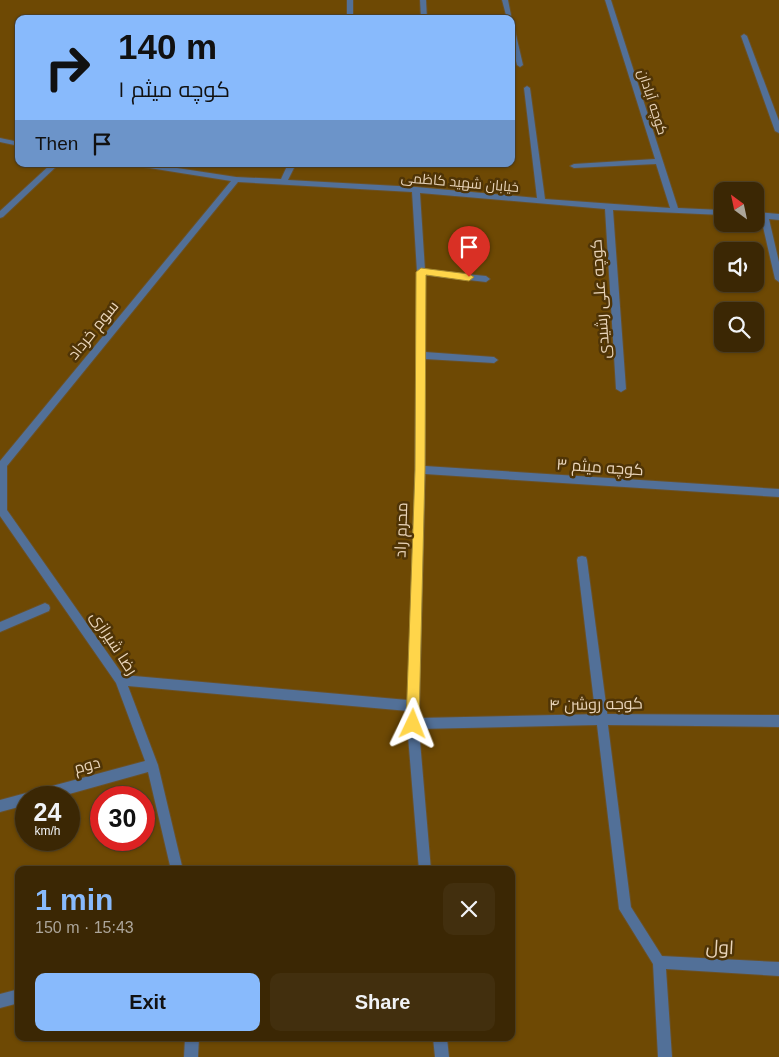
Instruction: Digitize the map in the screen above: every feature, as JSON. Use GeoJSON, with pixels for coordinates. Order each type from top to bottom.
{"type":"FeatureCollection","features":[{"type":"Feature","properties":{"kind":"street"},"geometry":{"type":"LineString","coordinates":[[350,0],[350,15]]}},
{"type":"Feature","properties":{"kind":"street"},"geometry":{"type":"LineString","coordinates":[[423,0],[424,15]]}},
{"type":"Feature","properties":{"kind":"street"},"geometry":{"type":"LineString","coordinates":[[505,0],[509,15]]}},
{"type":"Feature","properties":{"kind":"street","name":"کوچه آبادان"},"geometry":{"type":"LineString","coordinates":[[608,0],[675,211]]}},
{"type":"Feature","properties":{"kind":"street"},"geometry":{"type":"LineString","coordinates":[[744,36],[779,131]]}},
{"type":"Feature","properties":{"kind":"street"},"geometry":{"type":"LineString","coordinates":[[515,43],[520,65]]}},
{"type":"Feature","properties":{"kind":"street"},"geometry":{"type":"LineString","coordinates":[[527,88],[541,201]]}},
{"type":"Feature","properties":{"kind":"street"},"geometry":{"type":"LineString","coordinates":[[0,140],[15,143]]}},
{"type":"Feature","properties":{"kind":"street"},"geometry":{"type":"LineString","coordinates":[[574,166],[659,161]]}},
{"type":"Feature","properties":{"kind":"street"},"geometry":{"type":"LineString","coordinates":[[0,215],[52,167]]}},
{"type":"Feature","properties":{"kind":"street","name":"خیابان شهید کاظمی"},"geometry":{"type":"LineString","coordinates":[[157,167],[236,179],[416,190],[609,207],[714,213]]}},
{"type":"Feature","properties":{"kind":"street"},"geometry":{"type":"LineString","coordinates":[[283,182],[290,167]]}},
{"type":"Feature","properties":{"kind":"street","name":"سوم خرداد"},"geometry":{"type":"LineString","coordinates":[[1,508],[2,465],[236,179]]}},
{"type":"Feature","properties":{"kind":"street","name":"محرم راد"},"geometry":{"type":"LineString","coordinates":[[416,190],[421,272],[420,470],[413,724],[425,866]]}},
{"type":"Feature","properties":{"kind":"street","name":"کوچه علی رشیدی"},"geometry":{"type":"LineString","coordinates":[[609,207],[621,389]]}},
{"type":"Feature","properties":{"kind":"street"},"geometry":{"type":"LineString","coordinates":[[764,215],[779,217]]}},
{"type":"Feature","properties":{"kind":"street"},"geometry":{"type":"LineString","coordinates":[[764,229],[779,280]]}},
{"type":"Feature","properties":{"kind":"street"},"geometry":{"type":"LineString","coordinates":[[421,272],[486,279]]}},
{"type":"Feature","properties":{"kind":"street"},"geometry":{"type":"LineString","coordinates":[[420,355],[494,360]]}},
{"type":"Feature","properties":{"kind":"street","name":"کوچه میثم ۳"},"geometry":{"type":"LineString","coordinates":[[420,470],[779,493]]}},
{"type":"Feature","properties":{"kind":"street","name":"رضا شیرازی"},"geometry":{"type":"LineString","coordinates":[[1,508],[120,680],[152,765],[177,866]]}},
{"type":"Feature","properties":{"kind":"street"},"geometry":{"type":"LineString","coordinates":[[582,560],[625,909],[659,962],[665,1057]]}},
{"type":"Feature","properties":{"kind":"street"},"geometry":{"type":"LineString","coordinates":[[0,626],[44,608]]}},
{"type":"Feature","properties":{"kind":"street"},"geometry":{"type":"LineString","coordinates":[[120,680],[414,706]]}},
{"type":"Feature","properties":{"kind":"street","name":"کوجه روشن ۴"},"geometry":{"type":"LineString","coordinates":[[413,724],[602,719],[779,721]]}},
{"type":"Feature","properties":{"kind":"street","name":"دوم"},"geometry":{"type":"LineString","coordinates":[[74,786],[152,765]]}},
{"type":"Feature","properties":{"kind":"street"},"geometry":{"type":"LineString","coordinates":[[0,806],[15,802]]}},
{"type":"Feature","properties":{"kind":"street","name":"اول"},"geometry":{"type":"LineString","coordinates":[[659,962],[779,969]]}},
{"type":"Feature","properties":{"kind":"street"},"geometry":{"type":"LineString","coordinates":[[0,1001],[15,997]]}},
{"type":"Feature","properties":{"kind":"street"},"geometry":{"type":"LineString","coordinates":[[191,1057],[192,1041]]}},
{"type":"Feature","properties":{"kind":"street"},"geometry":{"type":"LineString","coordinates":[[440,1041],[442,1057]]}},
{"type":"Feature","properties":{"kind":"shaded area"},"geometry":{"type":"Polygon","coordinates":[[[0,0],[779,0],[779,1057],[0,1057],[0,0]]]}},
{"type":"Feature","properties":{"kind":"route"},"geometry":{"type":"LineString","coordinates":[[413,724],[420,470],[421,272],[469,277]]}}]}
